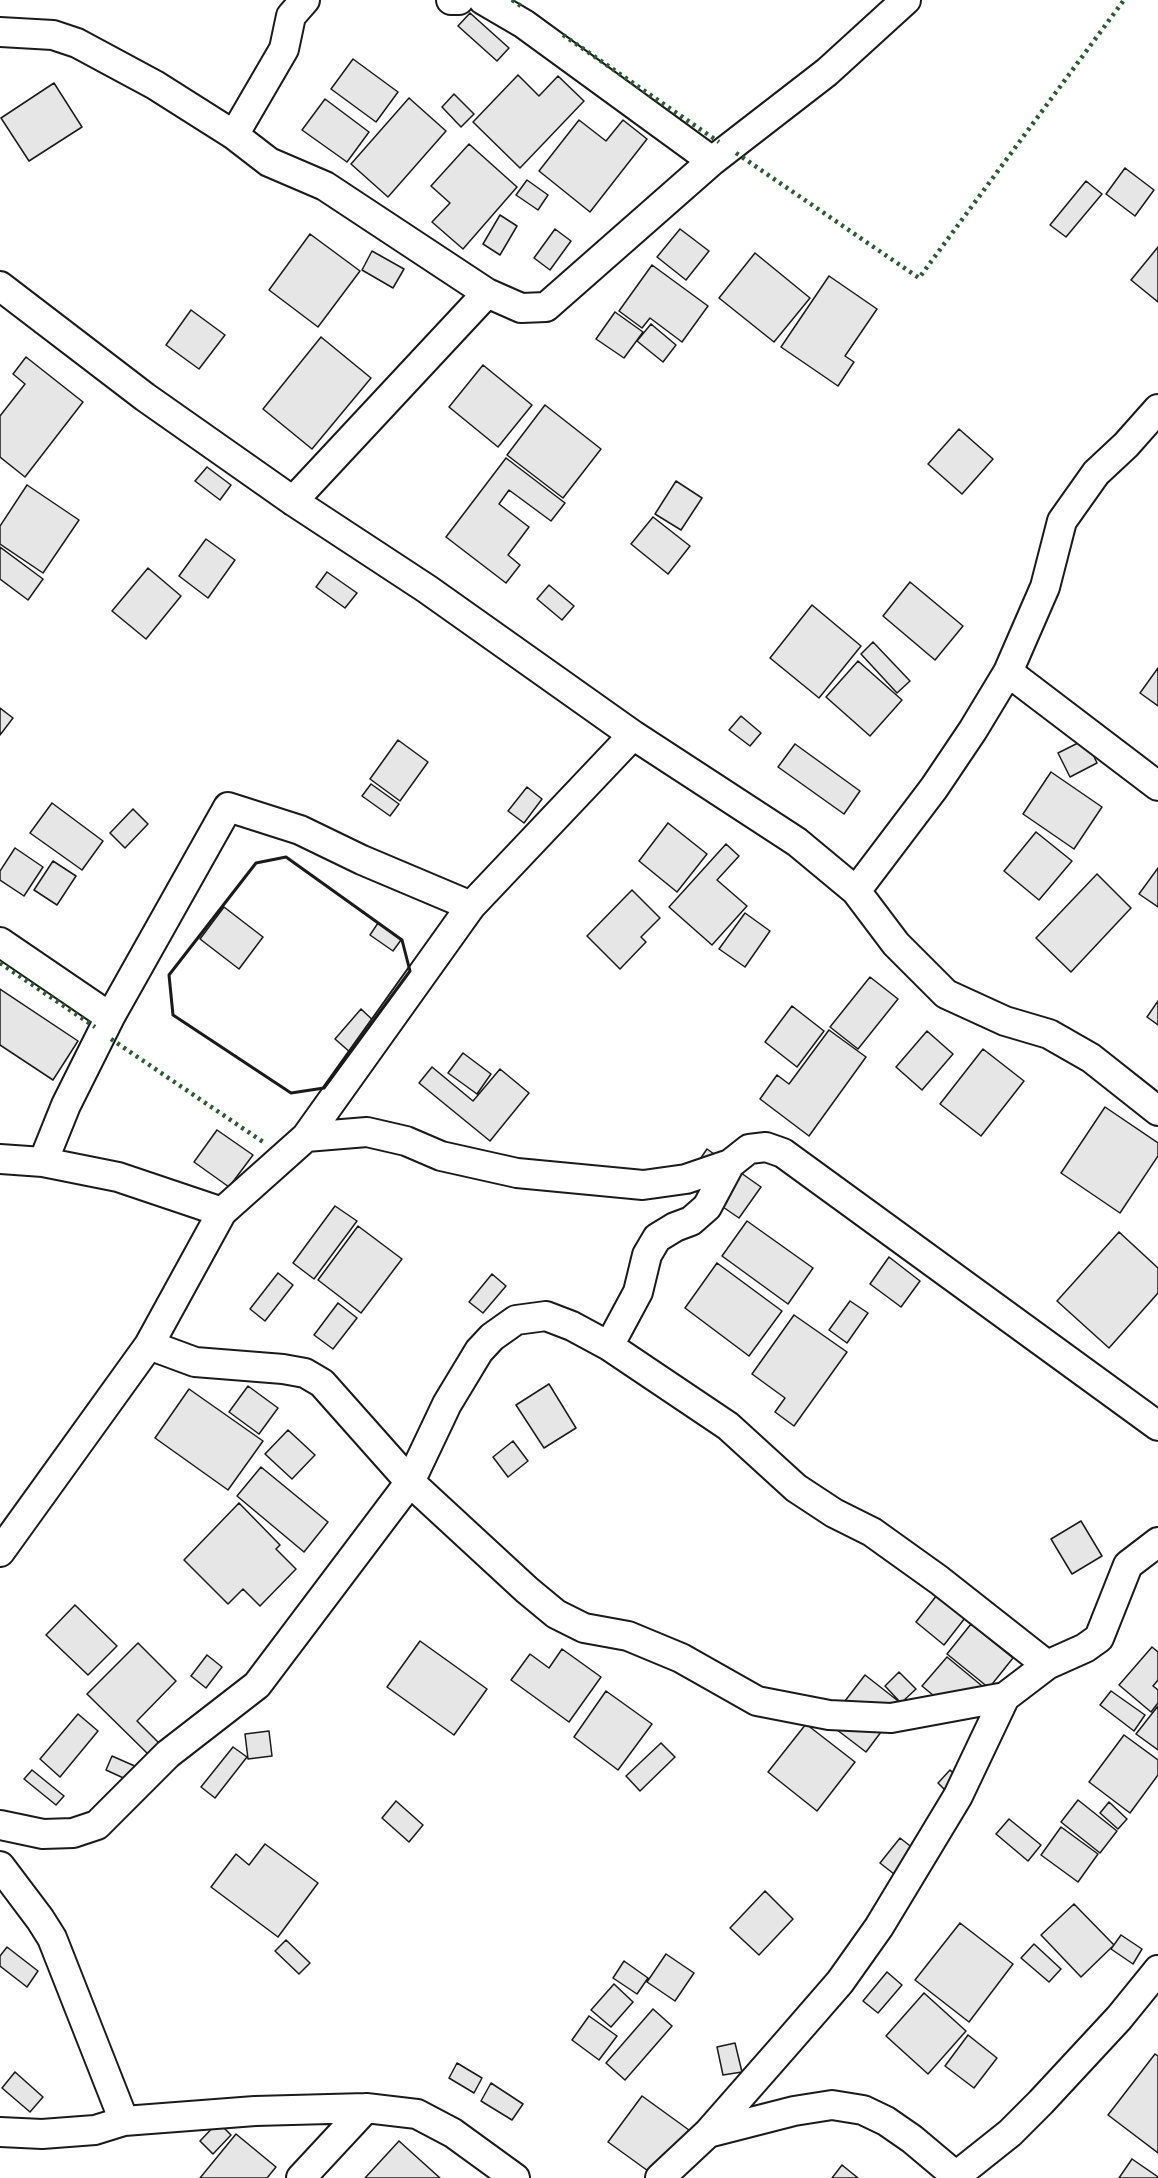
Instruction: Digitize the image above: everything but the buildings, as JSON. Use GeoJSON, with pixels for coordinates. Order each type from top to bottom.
{"type":"FeatureCollection","features":[{"type":"Feature","properties":{"kind":"street"},"geometry":{"type":"LineString","coordinates":[[234,135],[284,49],[291,16],[305,0]]}},
{"type":"Feature","properties":{"kind":"street"},"geometry":{"type":"LineString","coordinates":[[451,0],[459,0]]}},
{"type":"Feature","properties":{"kind":"street"},"geometry":{"type":"LineString","coordinates":[[483,0],[524,24],[712,161]]}},
{"type":"Feature","properties":{"kind":"street"},"geometry":{"type":"LineString","coordinates":[[0,32],[53,35],[77,43],[155,85],[234,135],[269,162],[325,186],[487,293],[521,308],[546,307],[712,161],[827,72],[906,0]]}},
{"type":"Feature","properties":{"kind":"street"},"geometry":{"type":"LineString","coordinates":[[0,286],[145,397],[293,501],[427,589],[633,735],[796,842],[856,891],[896,944],[946,994],[1005,1021],[1049,1034],[1091,1058],[1158,1111]]}},
{"type":"Feature","properties":{"kind":"street"},"geometry":{"type":"LineString","coordinates":[[293,501],[487,293]]}},
{"type":"Feature","properties":{"kind":"street"},"geometry":{"type":"LineString","coordinates":[[856,891],[934,788],[974,730],[1008,672],[1045,586],[1062,521],[1096,473],[1158,409]]}},
{"type":"Feature","properties":{"kind":"street"},"geometry":{"type":"LineString","coordinates":[[1008,672],[1158,786]]}},
{"type":"Feature","properties":{"kind":"street"},"geometry":{"type":"LineString","coordinates":[[0,1552],[149,1345],[222,1212],[306,1137],[471,906],[633,735]]}},
{"type":"Feature","properties":{"kind":"street"},"geometry":{"type":"LineString","coordinates":[[42,1162],[66,1106],[110,1017],[228,807],[300,830],[362,860],[471,906]]}},
{"type":"Feature","properties":{"kind":"street"},"geometry":{"type":"LineString","coordinates":[[0,942],[110,1017]]}},
{"type":"Feature","properties":{"kind":"street"},"geometry":{"type":"LineString","coordinates":[[306,1137],[367,1132],[406,1141],[441,1156],[517,1173],[642,1185],[686,1179],[730,1164],[749,1149],[766,1147],[783,1153],[1158,1426]]}},
{"type":"Feature","properties":{"kind":"street"},"geometry":{"type":"LineString","coordinates":[[0,1159],[42,1162],[118,1177],[222,1212]]}},
{"type":"Feature","properties":{"kind":"street"},"geometry":{"type":"LineString","coordinates":[[609,1346],[638,1292],[647,1255],[657,1238],[691,1221],[707,1207],[730,1164]]}},
{"type":"Feature","properties":{"kind":"street"},"geometry":{"type":"LineString","coordinates":[[0,1825],[43,1834],[74,1833],[97,1826],[168,1754],[257,1685],[410,1482],[447,1404],[479,1351],[492,1337],[516,1320],[546,1316],[572,1326],[609,1346],[728,1426],[796,1488],[834,1513],[872,1532],[920,1566],[1047,1665]]}},
{"type":"Feature","properties":{"kind":"street"},"geometry":{"type":"LineString","coordinates":[[149,1345],[195,1362],[305,1373],[322,1383],[410,1482],[526,1590],[556,1614],[584,1628],[628,1636],[681,1658],[757,1701],[829,1715],[891,1718],[1005,1697],[1047,1665],[1085,1648],[1100,1638],[1128,1565],[1158,1542]]}},
{"type":"Feature","properties":{"kind":"street"},"geometry":{"type":"LineString","coordinates":[[660,2178],[708,2133],[840,1982],[879,1928],[958,1796],[1005,1697]]}},
{"type":"Feature","properties":{"kind":"street"},"geometry":{"type":"LineString","coordinates":[[0,1866],[52,1938],[124,2121]]}},
{"type":"Feature","properties":{"kind":"street"},"geometry":{"type":"LineString","coordinates":[[708,2133],[794,2111],[832,2105],[863,2110],[886,2121],[912,2139],[956,2176],[1010,2133],[1041,2102],[1119,2019],[1158,1970]]}},
{"type":"Feature","properties":{"kind":"street"},"geometry":{"type":"LineString","coordinates":[[301,2178],[366,2108]]}},
{"type":"Feature","properties":{"kind":"street"},"geometry":{"type":"LineString","coordinates":[[0,2132],[42,2134],[95,2130],[124,2121],[255,2111],[366,2108],[417,2114],[453,2133],[515,2178]]}},
{"type":"Feature","properties":{"kind":"hedge"},"geometry":{"type":"LineString","coordinates":[[512,0],[521,6]]}},
{"type":"Feature","properties":{"kind":"hedge"},"geometry":{"type":"LineString","coordinates":[[736,153],[919,278],[1124,0]]}},
{"type":"Feature","properties":{"kind":"hedge"},"geometry":{"type":"LineString","coordinates":[[563,35],[719,142]]}},
{"type":"Feature","properties":{"kind":"hedge"},"geometry":{"type":"LineString","coordinates":[[0,963],[95,1027]]}},
{"type":"Feature","properties":{"kind":"hedge"},"geometry":{"type":"LineString","coordinates":[[111,1039],[266,1144]]}},
{"type":"Feature","properties":{"kind":"wall"},"geometry":{"type":"LineString","coordinates":[[286,857],[402,940],[410,971],[324,1088],[291,1093],[173,1015],[169,975],[256,863],[286,857]]}}]}
